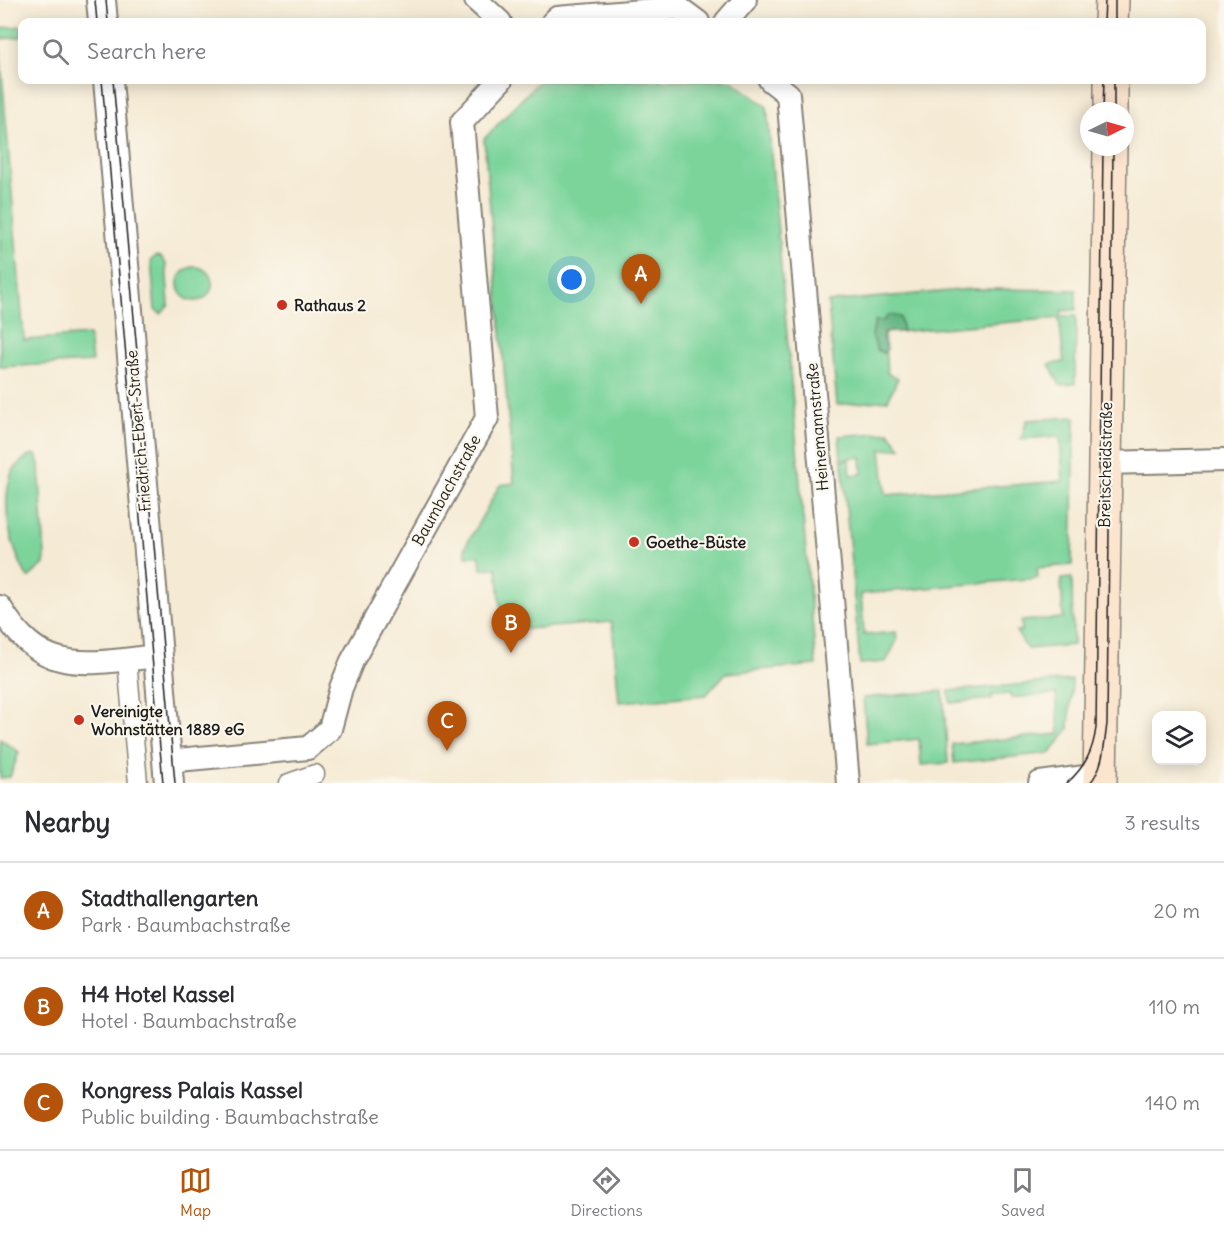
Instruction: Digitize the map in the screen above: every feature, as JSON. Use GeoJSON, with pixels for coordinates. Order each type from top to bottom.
{"type":"FeatureCollection","features":[{"type":"Feature","properties":{"kind":"main road"},"geometry":{"type":"LineString","coordinates":[[1112,0],[1112,18]]}},
{"type":"Feature","properties":{"kind":"main road"},"geometry":{"type":"LineString","coordinates":[[1111,84],[1111,102]]}},
{"type":"Feature","properties":{"kind":"main road","name":"Breitscheidstraße"},"geometry":{"type":"LineString","coordinates":[[1100,779],[1110,156]]}},
{"type":"Feature","properties":{"kind":"street"},"geometry":{"type":"LineString","coordinates":[[101,0],[103,18]]}},
{"type":"Feature","properties":{"kind":"street"},"geometry":{"type":"LineString","coordinates":[[476,0],[496,18]]}},
{"type":"Feature","properties":{"kind":"street"},"geometry":{"type":"LineString","coordinates":[[729,18],[745,0]]}},
{"type":"Feature","properties":{"kind":"street"},"geometry":{"type":"LineString","coordinates":[[557,18],[613,7],[679,8],[693,18]]}},
{"type":"Feature","properties":{"kind":"street","name":"Friedrich-Ebert-Straße"},"geometry":{"type":"LineString","coordinates":[[108,84],[158,656],[164,763]]}},
{"type":"Feature","properties":{"kind":"street","name":"Baumbachstraße"},"geometry":{"type":"LineString","coordinates":[[164,763],[308,748],[320,740],[330,729],[336,704],[352,661],[486,418],[462,122],[497,84]]}},
{"type":"Feature","properties":{"kind":"street","name":"Heinemannstraße"},"geometry":{"type":"LineString","coordinates":[[775,84],[788,94],[848,783]]}},
{"type":"Feature","properties":{"kind":"street"},"geometry":{"type":"LineString","coordinates":[[1105,463],[1224,460]]}},
{"type":"Feature","properties":{"kind":"street"},"geometry":{"type":"LineString","coordinates":[[0,607],[15,632],[30,646],[55,658],[86,662],[158,656]]}},
{"type":"Feature","properties":{"kind":"street"},"geometry":{"type":"LineString","coordinates":[[128,671],[138,783]]}},
{"type":"Feature","properties":{"kind":"street"},"geometry":{"type":"LineString","coordinates":[[135,746],[164,763]]}},
{"type":"Feature","properties":{"kind":"street"},"geometry":{"type":"LineString","coordinates":[[289,783],[315,774]]}},
{"type":"Feature","properties":{"kind":"street"},"geometry":{"type":"LineString","coordinates":[[1040,783],[1100,779]]}},
{"type":"Feature","properties":{"kind":"green space"},"geometry":{"type":"Polygon","coordinates":[[[18,26],[18,37],[0,39],[0,28],[18,26]]]}},
{"type":"Feature","properties":{"kind":"green space"},"geometry":{"type":"Polygon","coordinates":[[[0,48],[24,340],[89,335],[92,362],[0,367],[0,48]]]}},
{"type":"Feature","properties":{"kind":"green space"},"geometry":{"type":"Polygon","coordinates":[[[536,84],[736,84],[767,107],[816,665],[726,673],[706,695],[619,702],[612,622],[503,631],[497,568],[481,569],[480,556],[466,556],[465,547],[500,485],[514,483],[484,139],[536,84]]]}},
{"type":"Feature","properties":{"kind":"green space"},"geometry":{"type":"Polygon","coordinates":[[[156,256],[161,257],[166,264],[169,305],[161,314],[155,310],[151,260],[156,256]]]}},
{"type":"Feature","properties":{"kind":"green space"},"geometry":{"type":"Polygon","coordinates":[[[195,267],[207,272],[212,284],[207,296],[195,301],[183,296],[178,284],[183,272],[195,267]]]}},
{"type":"Feature","properties":{"kind":"green space"},"geometry":{"type":"Polygon","coordinates":[[[971,289],[1076,290],[1076,310],[1061,311],[1061,316],[1076,316],[1075,384],[1060,385],[1049,364],[1064,362],[1059,318],[884,333],[887,373],[898,378],[888,400],[837,405],[828,302],[971,289]]]}},
{"type":"Feature","properties":{"kind":"green space"},"geometry":{"type":"Polygon","coordinates":[[[889,315],[900,317],[903,332],[884,332],[882,338],[887,349],[883,353],[877,350],[872,335],[875,321],[883,321],[889,315]]]}},
{"type":"Feature","properties":{"kind":"green space"},"geometry":{"type":"Polygon","coordinates":[[[1075,417],[1072,565],[1037,568],[1038,578],[861,594],[864,635],[896,632],[897,640],[886,662],[860,664],[842,461],[849,460],[851,475],[862,474],[861,457],[841,459],[839,436],[889,432],[901,448],[881,450],[886,495],[1063,481],[1060,436],[1021,439],[1027,420],[1075,417]]]}},
{"type":"Feature","properties":{"kind":"green space"},"geometry":{"type":"Polygon","coordinates":[[[33,454],[36,455],[39,465],[45,557],[44,564],[28,578],[12,540],[7,499],[12,472],[24,459],[33,454]]]}},
{"type":"Feature","properties":{"kind":"green space"},"geometry":{"type":"Polygon","coordinates":[[[1072,578],[1073,645],[1027,649],[1016,631],[1022,631],[1021,621],[1063,618],[1061,579],[1072,578]]]}},
{"type":"Feature","properties":{"kind":"green space"},"geometry":{"type":"Polygon","coordinates":[[[1072,680],[1069,728],[1051,753],[954,763],[952,744],[1059,734],[1056,694],[1011,698],[1010,694],[992,695],[992,699],[950,703],[949,691],[1072,680]]]}},
{"type":"Feature","properties":{"kind":"green space"},"geometry":{"type":"Polygon","coordinates":[[[943,691],[948,763],[921,765],[919,739],[867,744],[863,698],[943,691]]]}},
{"type":"Feature","properties":{"kind":"green space"},"geometry":{"type":"Polygon","coordinates":[[[0,739],[19,752],[10,777],[0,778],[0,739]]]}},
{"type":"Feature","properties":{"kind":"tram line"},"geometry":{"type":"LineString","coordinates":[[95,0],[97,18]]}},
{"type":"Feature","properties":{"kind":"tram line"},"geometry":{"type":"LineString","coordinates":[[106,0],[108,18]]}},
{"type":"Feature","properties":{"kind":"tram line"},"geometry":{"type":"LineString","coordinates":[[1104,18],[1105,0]]}},
{"type":"Feature","properties":{"kind":"tram line"},"geometry":{"type":"LineString","coordinates":[[1115,0],[1115,18]]}},
{"type":"Feature","properties":{"kind":"tram line"},"geometry":{"type":"LineString","coordinates":[[102,84],[163,783]]}},
{"type":"Feature","properties":{"kind":"tram line"},"geometry":{"type":"LineString","coordinates":[[113,84],[175,783]]}},
{"type":"Feature","properties":{"kind":"tram line"},"geometry":{"type":"LineString","coordinates":[[1103,102],[1104,84]]}},
{"type":"Feature","properties":{"kind":"tram line"},"geometry":{"type":"LineString","coordinates":[[1114,84],[1114,102]]}},
{"type":"Feature","properties":{"kind":"tram line"},"geometry":{"type":"LineString","coordinates":[[1067,783],[1079,771],[1087,758],[1096,728],[1103,156]]}},
{"type":"Feature","properties":{"kind":"tram line"},"geometry":{"type":"LineString","coordinates":[[1090,783],[1101,763],[1107,724],[1113,156]]}},
{"type":"Feature","properties":{"kind":"place","name":"Stadthallengarten"},"geometry":{"type":"Point","coordinates":[641,304]}},
{"type":"Feature","properties":{"kind":"place","name":"Rathaus 2"},"geometry":{"type":"Point","coordinates":[282,305]}},
{"type":"Feature","properties":{"kind":"place","name":"Goethe-Büste"},"geometry":{"type":"Point","coordinates":[634,542]}},
{"type":"Feature","properties":{"kind":"place","name":"H4 Hotel Kassel"},"geometry":{"type":"Point","coordinates":[511,653]}},
{"type":"Feature","properties":{"kind":"place","name":"Vereinigte Wohnstätten 1889 eG"},"geometry":{"type":"Point","coordinates":[79,720]}},
{"type":"Feature","properties":{"kind":"place","name":"Kongress Palais Kassel"},"geometry":{"type":"Point","coordinates":[447,751]}}]}
